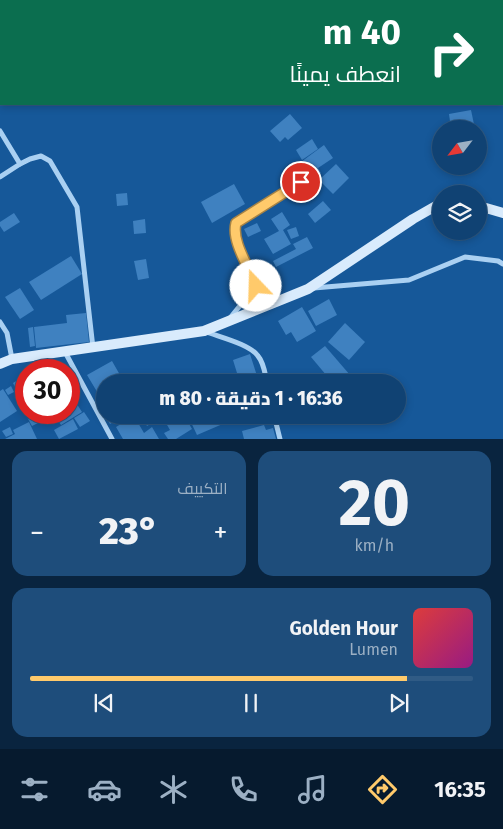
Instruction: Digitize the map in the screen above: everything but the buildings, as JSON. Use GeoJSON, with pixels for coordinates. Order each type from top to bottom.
{"type":"FeatureCollection","features":[{"type":"Feature","properties":{"kind":"main road"},"geometry":{"type":"LineString","coordinates":[[0,364],[12,359],[204,331],[308,289],[432,208]]}},
{"type":"Feature","properties":{"kind":"main road"},"geometry":{"type":"LineString","coordinates":[[487,208],[503,213]]}},
{"type":"Feature","properties":{"kind":"street"},"geometry":{"type":"LineString","coordinates":[[0,131],[20,164]]}},
{"type":"Feature","properties":{"kind":"street"},"geometry":{"type":"LineString","coordinates":[[0,177],[20,164],[41,156],[50,161],[77,207],[93,348]]}},
{"type":"Feature","properties":{"kind":"street"},"geometry":{"type":"LineString","coordinates":[[227,322],[256,286],[252,273],[237,243],[234,230],[236,223],[301,182]]}},
{"type":"Feature","properties":{"kind":"street"},"geometry":{"type":"LineString","coordinates":[[308,289],[408,280],[465,257],[498,261],[503,264]]}},
{"type":"Feature","properties":{"kind":"street"},"geometry":{"type":"LineString","coordinates":[[0,322],[7,333],[12,359]]}},
{"type":"Feature","properties":{"kind":"street"},"geometry":{"type":"LineString","coordinates":[[204,331],[252,349],[262,363],[265,374]]}},
{"type":"Feature","properties":{"kind":"street"},"geometry":{"type":"LineString","coordinates":[[65,352],[112,439]]}},
{"type":"Feature","properties":{"kind":"street"},"geometry":{"type":"LineString","coordinates":[[276,424],[280,439]]}},
{"type":"Feature","properties":{"kind":"route"},"geometry":{"type":"LineString","coordinates":[[256,286],[252,273],[237,243],[234,230],[236,223],[301,182]]}}]}
